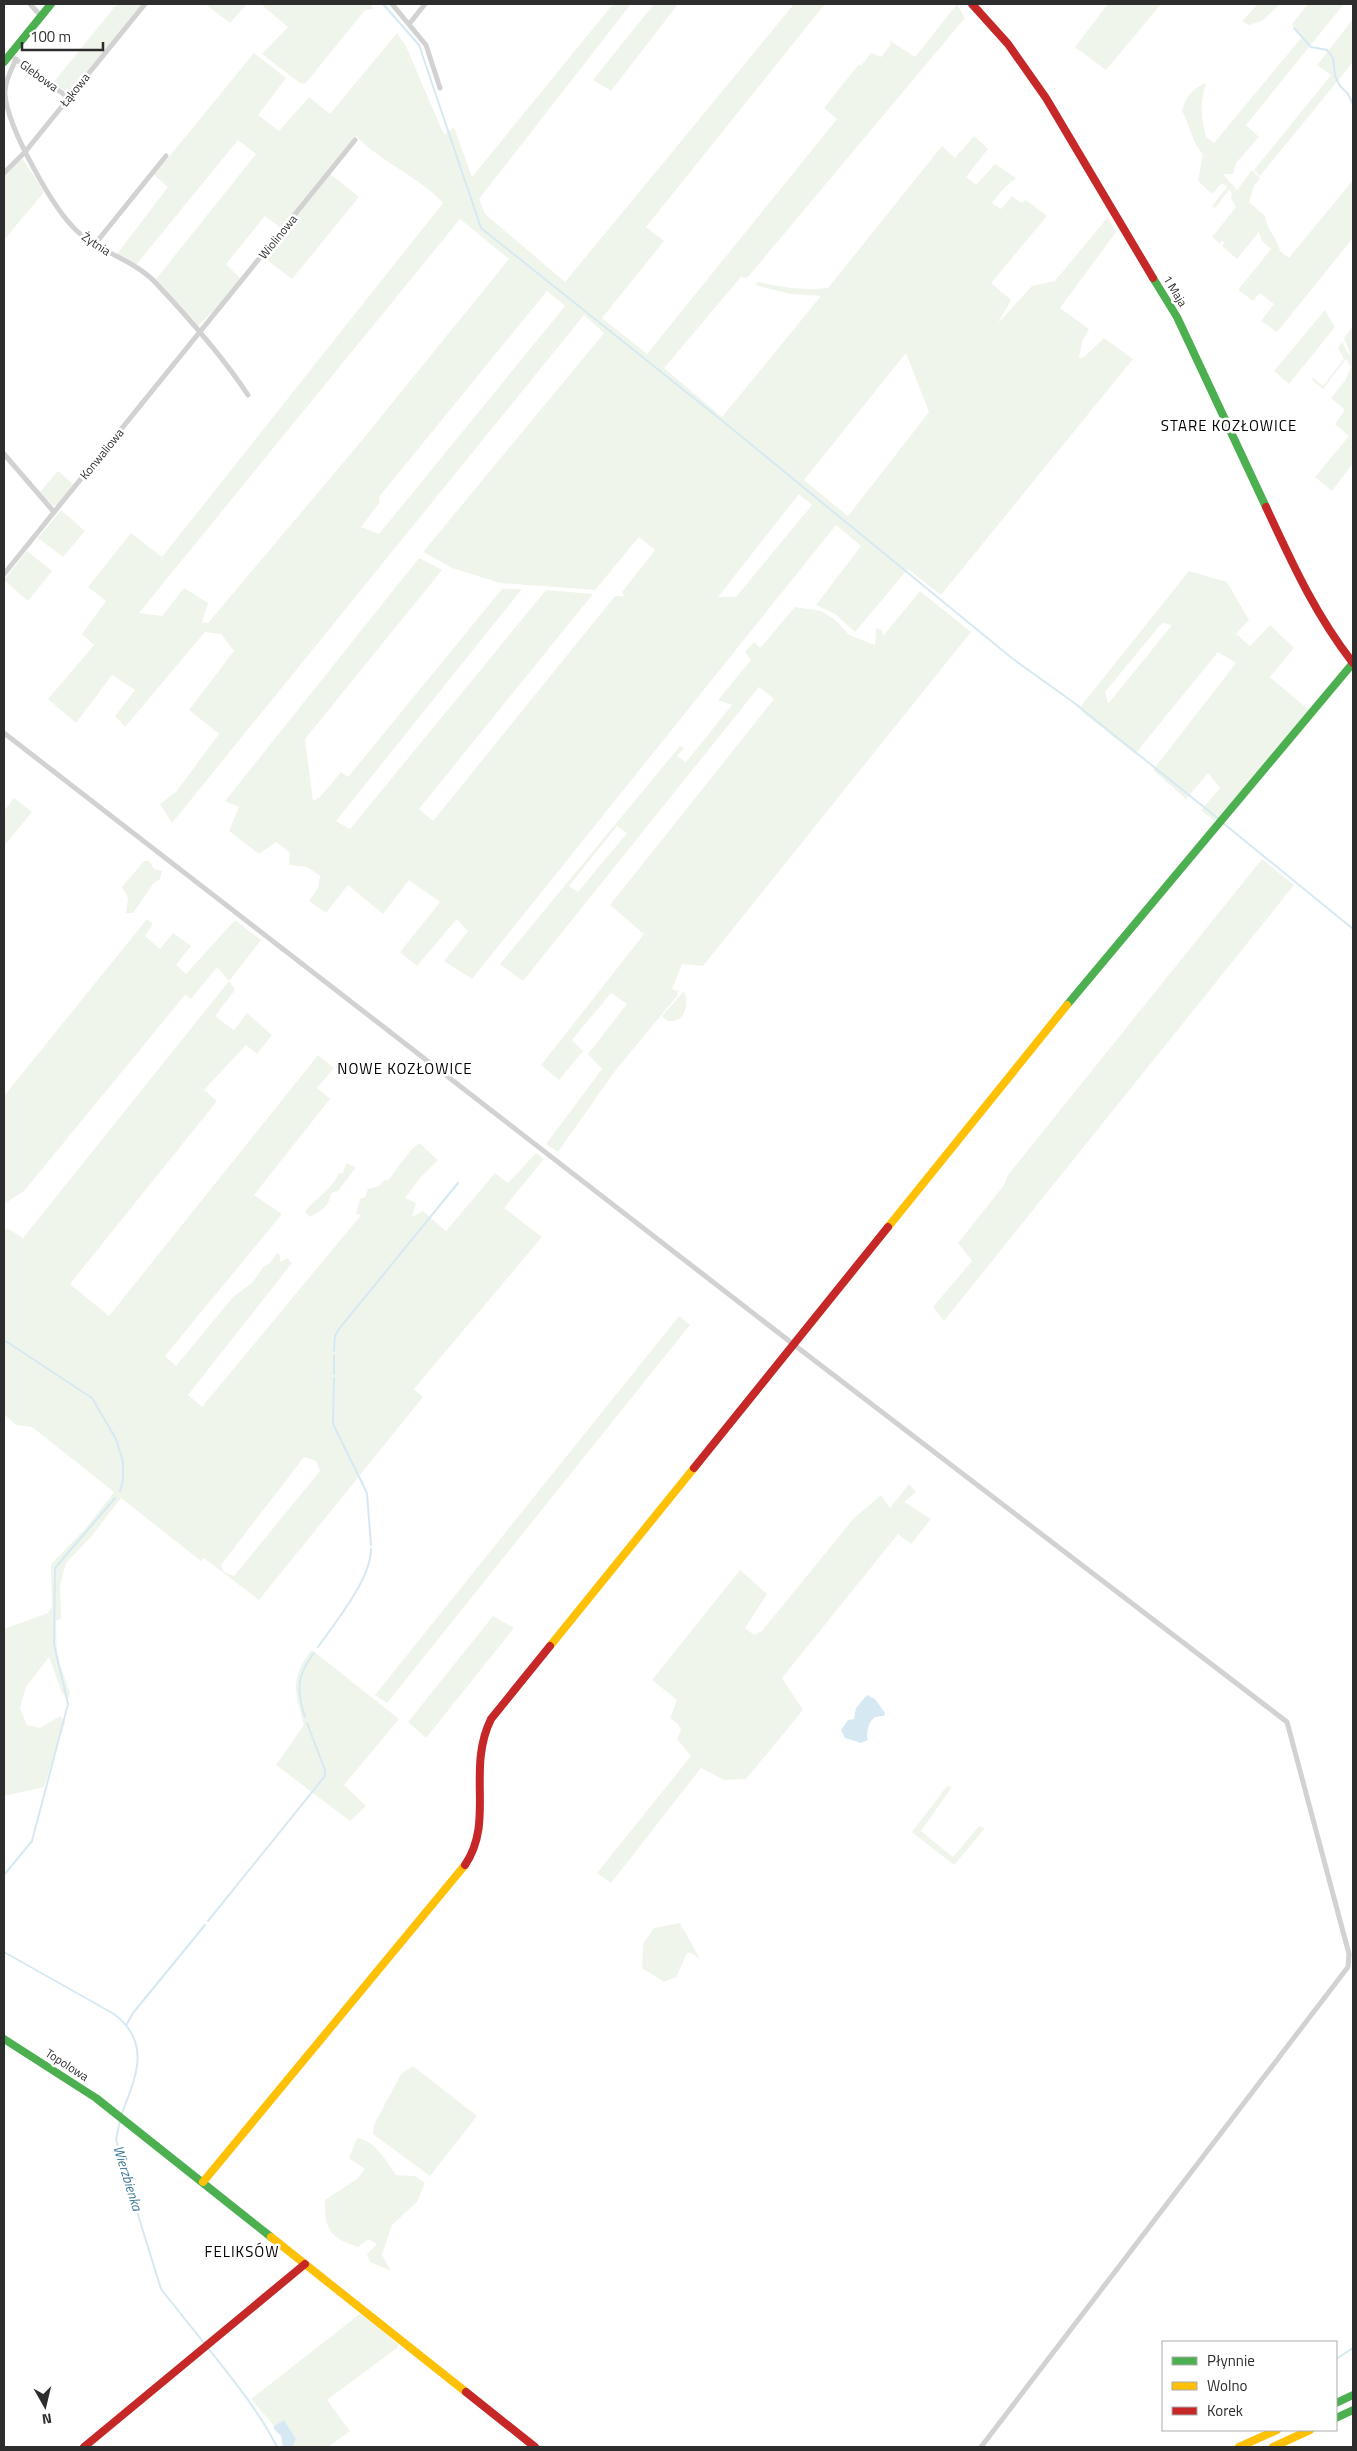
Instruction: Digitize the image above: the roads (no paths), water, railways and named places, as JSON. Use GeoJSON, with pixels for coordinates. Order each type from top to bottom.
{"type":"FeatureCollection","features":[{"type":"Feature","properties":{"kind":"main road"},"geometry":{"type":"LineString","coordinates":[[4,62],[13,57],[51,4]]}},
{"type":"Feature","properties":{"kind":"main road","name":"1 Maja"},"geometry":{"type":"LineString","coordinates":[[972,4],[1008,44],[1046,98],[1177,317],[1318,614],[1353,663]]}},
{"type":"Feature","properties":{"kind":"main road"},"geometry":{"type":"LineString","coordinates":[[203,2182],[456,1877],[473,1852],[478,1828],[480,1746],[485,1728],[491,1719],[1107,956],[1353,663]]}},
{"type":"Feature","properties":{"kind":"main road","name":"Topolowa"},"geometry":{"type":"LineString","coordinates":[[4,2040],[75,2083],[125,2120],[535,2447]]}},
{"type":"Feature","properties":{"kind":"main road"},"geometry":{"type":"LineString","coordinates":[[84,2447],[304,2264]]}},
{"type":"Feature","properties":{"kind":"main road"},"geometry":{"type":"LineString","coordinates":[[1337,2402],[1353,2394]]}},
{"type":"Feature","properties":{"kind":"main road"},"geometry":{"type":"LineString","coordinates":[[1337,2418],[1353,2410]]}},
{"type":"Feature","properties":{"kind":"main road"},"geometry":{"type":"LineString","coordinates":[[1239,2447],[1275,2431]]}},
{"type":"Feature","properties":{"kind":"main road"},"geometry":{"type":"LineString","coordinates":[[1273,2447],[1308,2431]]}},
{"type":"Feature","properties":{"kind":"street"},"geometry":{"type":"LineString","coordinates":[[30,4],[41,16]]}},
{"type":"Feature","properties":{"kind":"street","name":"Łąkowa"},"geometry":{"type":"LineString","coordinates":[[4,173],[25,152],[145,4]]}},
{"type":"Feature","properties":{"kind":"street"},"geometry":{"type":"LineString","coordinates":[[392,4],[410,23],[426,45],[440,88]]}},
{"type":"Feature","properties":{"kind":"street"},"geometry":{"type":"LineString","coordinates":[[410,23],[425,4]]}},
{"type":"Feature","properties":{"kind":"street","name":"Glebowa"},"geometry":{"type":"LineString","coordinates":[[13,57],[69,98]]}},
{"type":"Feature","properties":{"kind":"street","name":"Żytnia"},"geometry":{"type":"LineString","coordinates":[[13,57],[5,86],[5,96],[25,152],[61,212],[77,231],[148,276],[199,332],[248,395]]}},
{"type":"Feature","properties":{"kind":"street","name":"Wiolinowa"},"geometry":{"type":"LineString","coordinates":[[199,332],[355,140]]}},
{"type":"Feature","properties":{"kind":"street"},"geometry":{"type":"LineString","coordinates":[[95,244],[166,156]]}},
{"type":"Feature","properties":{"kind":"street","name":"Konwaliowa"},"geometry":{"type":"LineString","coordinates":[[4,574],[199,332]]}},
{"type":"Feature","properties":{"kind":"street"},"geometry":{"type":"LineString","coordinates":[[4,454],[54,512]]}},
{"type":"Feature","properties":{"kind":"street"},"geometry":{"type":"LineString","coordinates":[[4,733],[793,1344],[1287,1722],[1349,1954],[1348,1967],[981,2447]]}},
{"type":"Feature","properties":{"kind":"water"},"geometry":{"type":"Polygon","coordinates":[[[867,1695],[875,1699],[885,1713],[884,1716],[876,1717],[871,1721],[867,1734],[868,1740],[861,1743],[845,1738],[841,1730],[848,1720],[854,1719],[856,1708],[867,1695]]]}},
{"type":"Feature","properties":{"kind":"water"},"geometry":{"type":"Polygon","coordinates":[[[284,2420],[296,2439],[292,2447],[283,2447],[281,2436],[274,2429],[274,2426],[284,2420]]]}},
{"type":"Feature","properties":{"kind":"waterway"},"geometry":{"type":"LineString","coordinates":[[383,4],[419,45],[481,228],[720,419],[1013,659],[1073,702],[1220,820]]}},
{"type":"Feature","properties":{"kind":"waterway"},"geometry":{"type":"LineString","coordinates":[[1294,28],[1311,47],[1327,50],[1333,58],[1335,76],[1353,104]]}},
{"type":"Feature","properties":{"kind":"waterway"},"geometry":{"type":"LineString","coordinates":[[1223,823],[1353,929]]}},
{"type":"Feature","properties":{"kind":"waterway"},"geometry":{"type":"LineString","coordinates":[[334,1351],[335,1336],[339,1329],[458,1183]]}},
{"type":"Feature","properties":{"kind":"waterway"},"geometry":{"type":"LineString","coordinates":[[4,1340],[92,1398],[116,1439],[123,1462],[123,1481],[120,1491]]}},
{"type":"Feature","properties":{"kind":"waterway"},"geometry":{"type":"LineString","coordinates":[[334,1355],[334,1374]]}},
{"type":"Feature","properties":{"kind":"waterway"},"geometry":{"type":"LineString","coordinates":[[334,1378],[333,1424],[367,1493],[371,1545]]}},
{"type":"Feature","properties":{"kind":"waterway"},"geometry":{"type":"LineString","coordinates":[[4,1875],[32,1841],[68,1704],[54,1644],[55,1568],[115,1498]]}},
{"type":"Feature","properties":{"kind":"waterway"},"geometry":{"type":"LineString","coordinates":[[318,1647],[359,1587],[365,1574],[371,1549]]}},
{"type":"Feature","properties":{"kind":"waterway"},"geometry":{"type":"LineString","coordinates":[[305,1717],[300,1699],[300,1683],[304,1668],[314,1653]]}},
{"type":"Feature","properties":{"kind":"waterway"},"geometry":{"type":"LineString","coordinates":[[208,1921],[325,1776],[325,1770],[307,1723]]}},
{"type":"Feature","properties":{"kind":"waterway"},"geometry":{"type":"LineString","coordinates":[[127,2024],[133,2013],[205,1925]]}},
{"type":"Feature","properties":{"kind":"waterway","name":"Wierzbienka"},"geometry":{"type":"LineString","coordinates":[[4,1952],[114,2014],[126,2025],[134,2037],[137,2049],[137,2062],[135,2075],[121,2116]]}},
{"type":"Feature","properties":{"kind":"waterway","name":"Wierzbienka"},"geometry":{"type":"LineString","coordinates":[[120,2121],[116,2139],[121,2160],[161,2289],[204,2343]]}},
{"type":"Feature","properties":{"kind":"waterway","name":"Wierzbienka"},"geometry":{"type":"LineString","coordinates":[[208,2348],[254,2408],[277,2447]]}},
{"type":"Feature","properties":{"kind":"waterway"},"geometry":{"type":"LineString","coordinates":[[1337,2358],[1353,2348]]}},
{"type":"Feature","properties":{"kind":"district","name":"STARE KOZŁOWICE"},"geometry":{"type":"Point","coordinates":[1229,426]}},
{"type":"Feature","properties":{"kind":"district","name":"NOWE KOZŁOWICE"},"geometry":{"type":"Point","coordinates":[405,1069]}},
{"type":"Feature","properties":{"kind":"district","name":"FELIKSÓW"},"geometry":{"type":"Point","coordinates":[242,2252]}}]}
